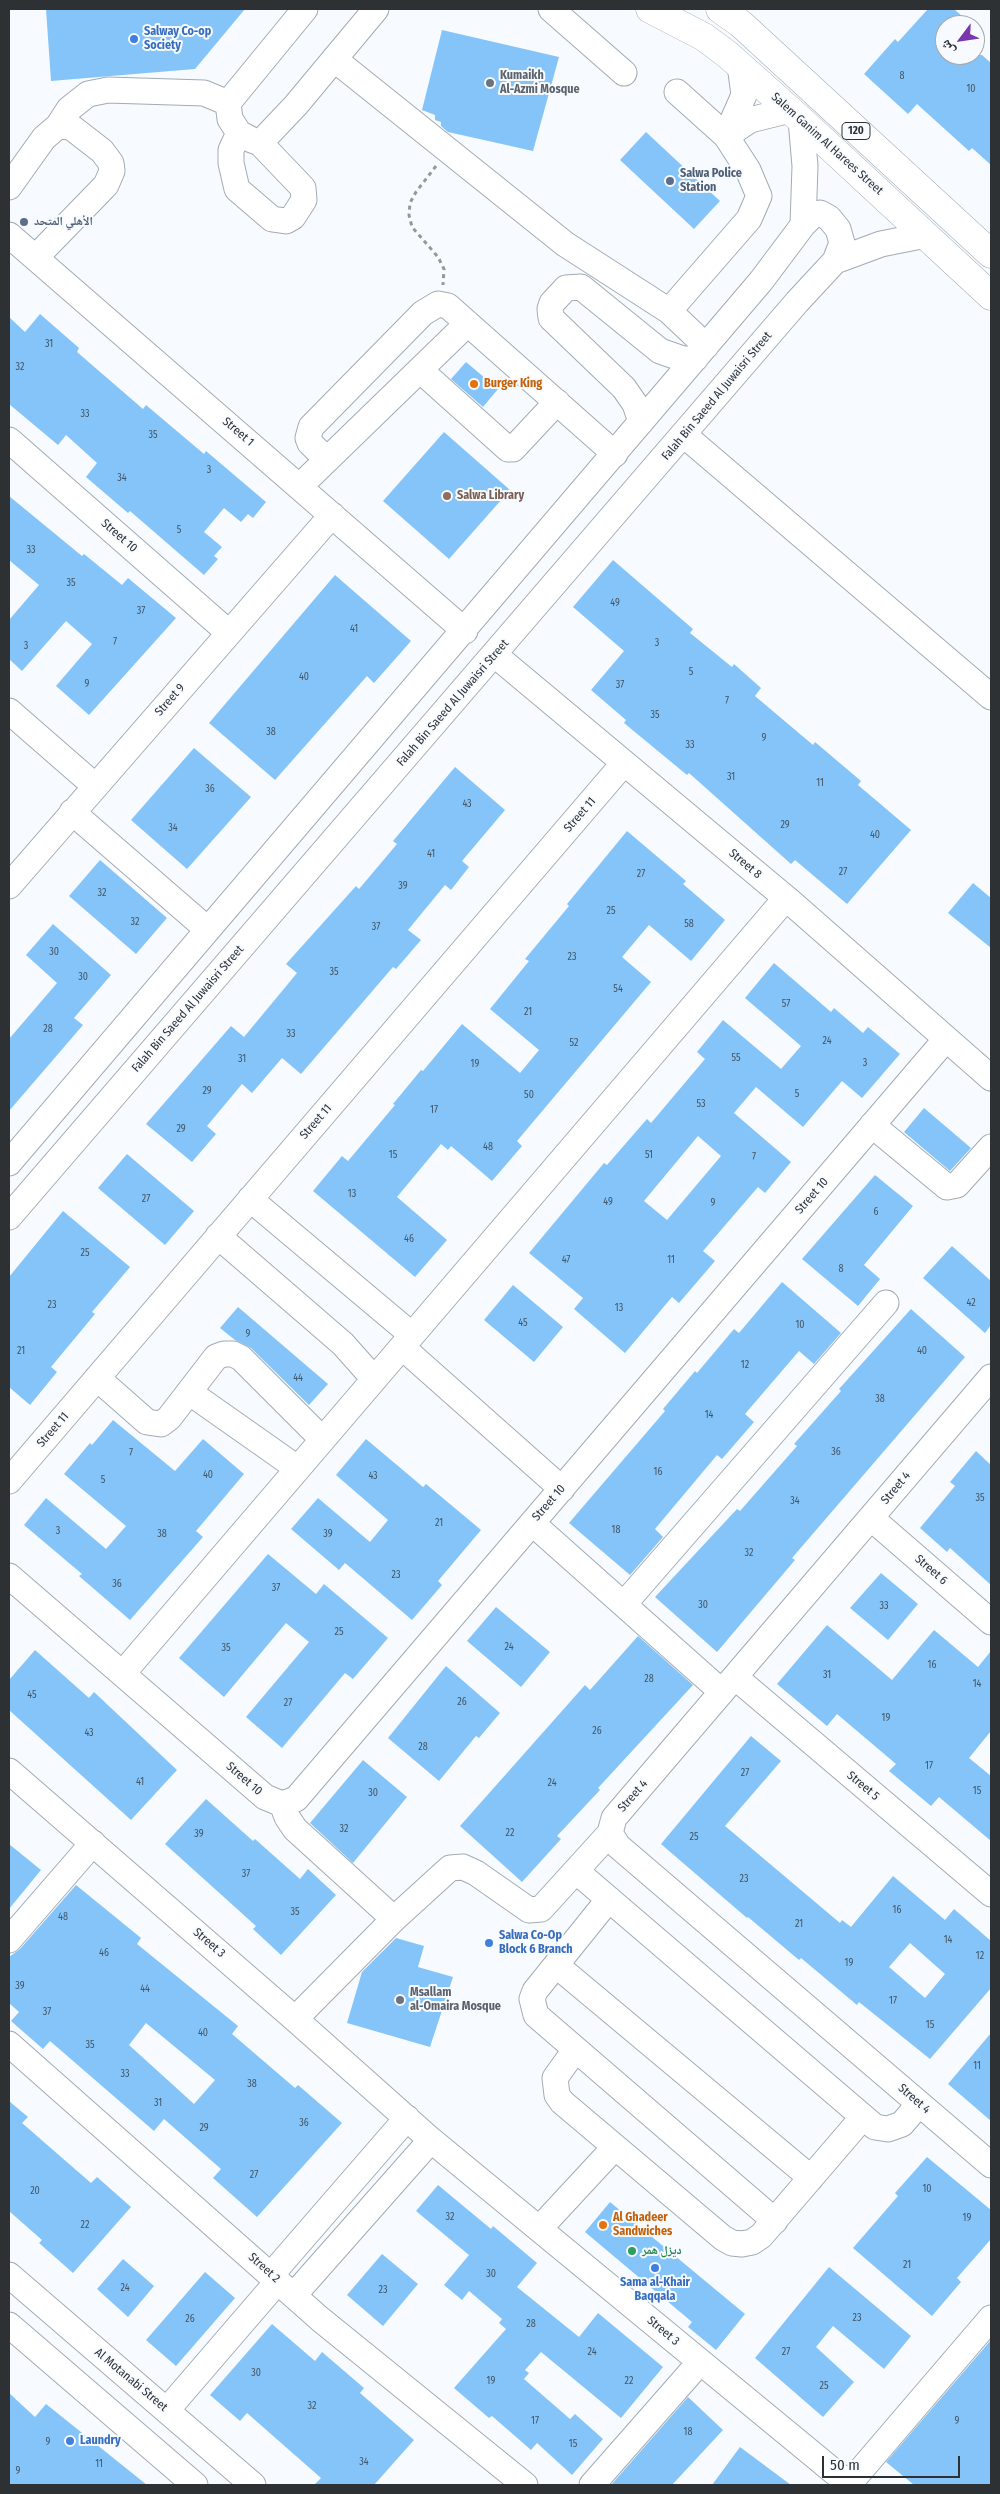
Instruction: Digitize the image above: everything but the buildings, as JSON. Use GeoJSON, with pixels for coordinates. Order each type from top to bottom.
{"type":"FeatureCollection","features":[{"type":"Feature","properties":{"kind":"main road","name":"Salem Ganim Al Harees Street"},"geometry":{"type":"LineString","coordinates":[[650,9],[704,37],[740,65],[991,296]]}},
{"type":"Feature","properties":{"kind":"main road","name":"120"},"geometry":{"type":"LineString","coordinates":[[720,9],[741,24],[991,254]]}},
{"type":"Feature","properties":{"kind":"street"},"geometry":{"type":"LineString","coordinates":[[305,9],[228,103],[230,119],[249,138],[296,106],[376,9]]}},
{"type":"Feature","properties":{"kind":"street"},"geometry":{"type":"LineString","coordinates":[[551,9],[624,73]]}},
{"type":"Feature","properties":{"kind":"street"},"geometry":{"type":"LineString","coordinates":[[334,59],[566,244],[669,311],[701,353]]}},
{"type":"Feature","properties":{"kind":"street"},"geometry":{"type":"LineString","coordinates":[[726,136],[744,95],[740,65]]}},
{"type":"Feature","properties":{"kind":"street"},"geometry":{"type":"LineString","coordinates":[[9,187],[38,145],[58,126],[68,109],[88,94],[108,90],[204,93],[228,103]]}},
{"type":"Feature","properties":{"kind":"street"},"geometry":{"type":"LineString","coordinates":[[669,311],[749,219],[759,196],[748,170],[726,136],[677,92]]}},
{"type":"Feature","properties":{"kind":"street"},"geometry":{"type":"LineString","coordinates":[[726,136],[750,120],[796,115],[806,166],[803,225]]}},
{"type":"Feature","properties":{"kind":"street"},"geometry":{"type":"LineString","coordinates":[[36,258],[106,185],[112,171],[111,163],[102,151],[71,127],[58,126]]}},
{"type":"Feature","properties":{"kind":"street"},"geometry":{"type":"LineString","coordinates":[[9,1163],[701,353],[813,215],[820,213],[830,218],[838,229],[842,243],[836,261]]}},
{"type":"Feature","properties":{"kind":"street","name":"Street 1"},"geometry":{"type":"LineString","coordinates":[[9,235],[465,631]]}},
{"type":"Feature","properties":{"kind":"street","name":"Falah Bin Saeed Al Juwaisri Street"},"geometry":{"type":"LineString","coordinates":[[9,1217],[495,655],[797,302],[836,261],[881,244],[926,235]]}},
{"type":"Feature","properties":{"kind":"street"},"geometry":{"type":"LineString","coordinates":[[641,422],[635,404],[624,388],[551,318],[552,302],[566,288],[581,287],[660,351],[683,359],[701,353]]}},
{"type":"Feature","properties":{"kind":"street"},"geometry":{"type":"LineString","coordinates":[[327,460],[310,443],[308,438],[311,427],[423,313],[438,304],[448,306],[615,454]]}},
{"type":"Feature","properties":{"kind":"street"},"geometry":{"type":"LineString","coordinates":[[300,486],[468,324]]}},
{"type":"Feature","properties":{"kind":"street"},"geometry":{"type":"LineString","coordinates":[[420,370],[508,449],[514,449],[557,402]]}},
{"type":"Feature","properties":{"kind":"street"},"geometry":{"type":"LineString","coordinates":[[684,435],[991,697]]}},
{"type":"Feature","properties":{"kind":"street","name":"Street 10"},"geometry":{"type":"LineString","coordinates":[[9,440],[228,632]]}},
{"type":"Feature","properties":{"kind":"street","name":"Street 9"},"geometry":{"type":"LineString","coordinates":[[9,886],[228,632],[332,515]]}},
{"type":"Feature","properties":{"kind":"street","name":"Street 8"},"geometry":{"type":"LineString","coordinates":[[495,655],[786,898],[991,1078]]}},
{"type":"Feature","properties":{"kind":"street"},"geometry":{"type":"LineString","coordinates":[[9,711],[96,786]]}},
{"type":"Feature","properties":{"kind":"street","name":"Street 11"},"geometry":{"type":"LineString","coordinates":[[9,1481],[624,763]]}},
{"type":"Feature","properties":{"kind":"street"},"geometry":{"type":"LineString","coordinates":[[315,804],[318,819],[325,827],[342,832]]}},
{"type":"Feature","properties":{"kind":"street"},"geometry":{"type":"LineString","coordinates":[[72,812],[207,929]]}},
{"type":"Feature","properties":{"kind":"street"},"geometry":{"type":"LineString","coordinates":[[123,1674],[297,1468],[786,898]]}},
{"type":"Feature","properties":{"kind":"street","name":"Street 10"},"geometry":{"type":"LineString","coordinates":[[9,1576],[264,1797],[282,1804],[289,1802],[301,1794],[946,1039]]}},
{"type":"Feature","properties":{"kind":"street"},"geometry":{"type":"LineString","coordinates":[[872,1125],[947,1187],[957,1185],[991,1147]]}},
{"type":"Feature","properties":{"kind":"street"},"geometry":{"type":"LineString","coordinates":[[250,1199],[407,1341],[562,1489]]}},
{"type":"Feature","properties":{"kind":"street"},"geometry":{"type":"LineString","coordinates":[[218,1236],[343,1344],[374,1379]]}},
{"type":"Feature","properties":{"kind":"street"},"geometry":{"type":"LineString","coordinates":[[624,1604],[886,1302]]}},
{"type":"Feature","properties":{"kind":"street"},"geometry":{"type":"LineString","coordinates":[[97,1378],[152,1424],[166,1422],[216,1357],[224,1354],[233,1354],[241,1358],[322,1439]]}},
{"type":"Feature","properties":{"kind":"street","name":"Street 4"},"geometry":{"type":"LineString","coordinates":[[991,1376],[614,1818],[610,1833],[618,1846],[991,2165]]}},
{"type":"Feature","properties":{"kind":"street"},"geometry":{"type":"LineString","coordinates":[[189,1392],[297,1468]]}},
{"type":"Feature","properties":{"kind":"street","name":"Street 6"},"geometry":{"type":"LineString","coordinates":[[871,1518],[991,1622]]}},
{"type":"Feature","properties":{"kind":"street","name":"Street 5"},"geometry":{"type":"LineString","coordinates":[[532,1523],[624,1604],[991,1894]]}},
{"type":"Feature","properties":{"kind":"street","name":"Street 3"},"geometry":{"type":"LineString","coordinates":[[9,1771],[296,2019],[431,2140],[849,2485],[991,2318]]}},
{"type":"Feature","properties":{"kind":"street"},"geometry":{"type":"LineString","coordinates":[[282,1804],[287,1817],[295,1828],[394,1919]]}},
{"type":"Feature","properties":{"kind":"street"},"geometry":{"type":"LineString","coordinates":[[296,2019],[394,1919],[450,1868],[463,1867],[476,1873],[530,1910],[541,1909],[610,1833]]}},
{"type":"Feature","properties":{"kind":"street"},"geometry":{"type":"LineString","coordinates":[[9,1940],[93,1843]]}},
{"type":"Feature","properties":{"kind":"street"},"geometry":{"type":"LineString","coordinates":[[576,1871],[875,2127],[888,2129],[902,2124],[919,2104]]}},
{"type":"Feature","properties":{"kind":"street"},"geometry":{"type":"LineString","coordinates":[[609,1899],[535,1991],[533,2008],[536,2016],[775,2221]]}},
{"type":"Feature","properties":{"kind":"street"},"geometry":{"type":"LineString","coordinates":[[556,1965],[811,2178]]}},
{"type":"Feature","properties":{"kind":"street","name":"Street 2"},"geometry":{"type":"LineString","coordinates":[[9,2044],[281,2284],[525,2485]]}},
{"type":"Feature","properties":{"kind":"street"},"geometry":{"type":"LineString","coordinates":[[575,2050],[554,2078],[557,2095],[562,2102],[723,2238],[732,2243],[752,2242],[775,2221],[863,2117]]}},
{"type":"Feature","properties":{"kind":"street"},"geometry":{"type":"LineString","coordinates":[[281,2284],[407,2118]]}},
{"type":"Feature","properties":{"kind":"street"},"geometry":{"type":"LineString","coordinates":[[167,2410],[281,2284],[431,2140]]}},
{"type":"Feature","properties":{"kind":"street"},"geometry":{"type":"LineString","coordinates":[[539,2229],[615,2146]]}},
{"type":"Feature","properties":{"kind":"street","name":"Al Motanabi Street"},"geometry":{"type":"LineString","coordinates":[[9,2275],[253,2485]]}},
{"type":"Feature","properties":{"kind":"street"},"geometry":{"type":"LineString","coordinates":[[9,2312],[100,2395],[108,2398],[123,2395],[132,2382]]}},
{"type":"Feature","properties":{"kind":"street"},"geometry":{"type":"LineString","coordinates":[[9,2325],[195,2485]]}},
{"type":"Feature","properties":{"kind":"street"},"geometry":{"type":"LineString","coordinates":[[592,2485],[700,2362]]}},
{"type":"Feature","properties":{"kind":"path"},"geometry":{"type":"LineString","coordinates":[[438,304],[444,281],[444,269],[432,247],[412,228],[409,215],[410,203],[416,192],[449,150]]}},
{"type":"Feature","properties":{"kind":"place","name":"Salway Co-op Society"},"geometry":{"type":"Point","coordinates":[134,39]}},
{"type":"Feature","properties":{"kind":"place","name":"Kumaikh Al-Azmi Mosque"},"geometry":{"type":"Point","coordinates":[490,83]}},
{"type":"Feature","properties":{"kind":"place","name":"Salwa Police Station"},"geometry":{"type":"Point","coordinates":[670,181]}},
{"type":"Feature","properties":{"kind":"place","name":"الأهلي المتحد"},"geometry":{"type":"Point","coordinates":[24,222]}},
{"type":"Feature","properties":{"kind":"place","name":"Burger King"},"geometry":{"type":"Point","coordinates":[474,384]}},
{"type":"Feature","properties":{"kind":"place","name":"Salwa Library"},"geometry":{"type":"Point","coordinates":[447,496]}},
{"type":"Feature","properties":{"kind":"place","name":"Salwa Co-Op Block 6 Branch"},"geometry":{"type":"Point","coordinates":[489,1943]}},
{"type":"Feature","properties":{"kind":"place","name":"Msallam al-Omaira Mosque"},"geometry":{"type":"Point","coordinates":[400,2000]}},
{"type":"Feature","properties":{"kind":"place","name":"Al Ghadeer Sandwiches"},"geometry":{"type":"Point","coordinates":[603,2225]}},
{"type":"Feature","properties":{"kind":"place","name":"ديزل همر"},"geometry":{"type":"Point","coordinates":[632,2251]}},
{"type":"Feature","properties":{"kind":"place","name":"Sama al-Khair Baqqala"},"geometry":{"type":"Point","coordinates":[655,2268]}},
{"type":"Feature","properties":{"kind":"place","name":"Laundry"},"geometry":{"type":"Point","coordinates":[70,2441]}}]}
